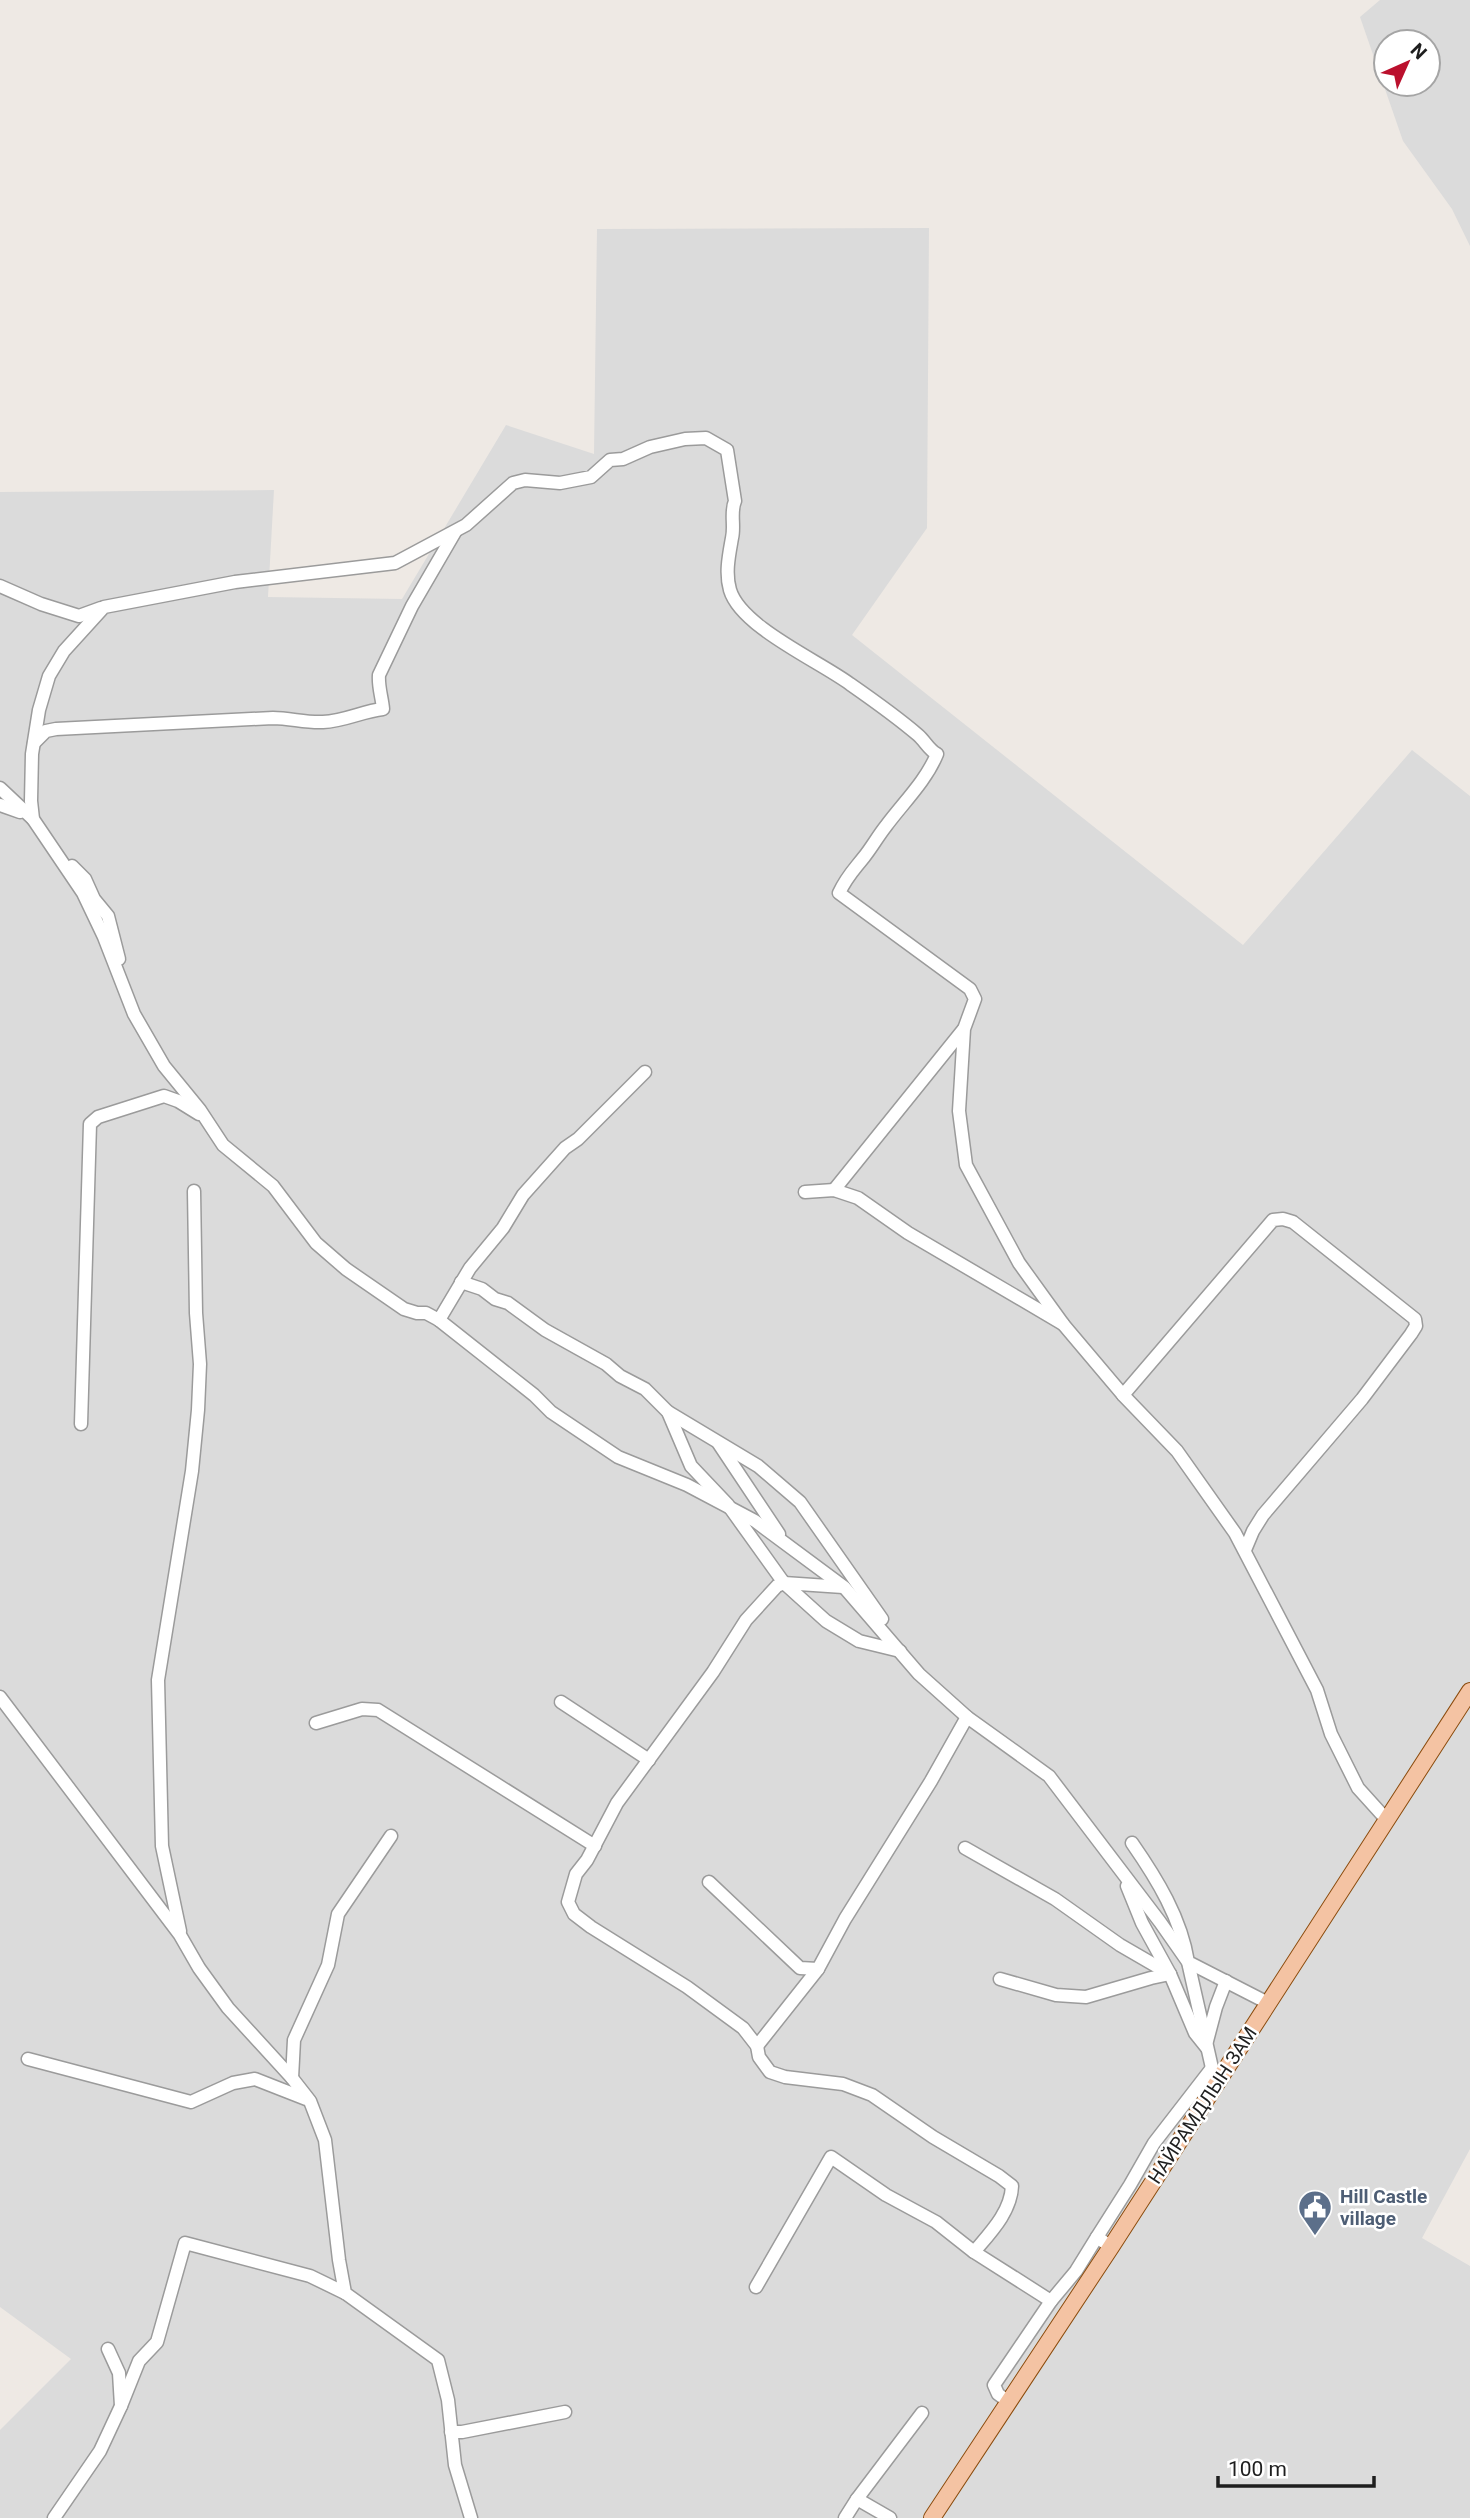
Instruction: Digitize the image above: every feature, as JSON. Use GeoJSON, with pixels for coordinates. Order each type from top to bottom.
{"type":"FeatureCollection","features":[{"type":"Feature","properties":{"kind":"main road","name":"НАЙРАМДЛЫН ЗАМ"},"geometry":{"type":"LineString","coordinates":[[932,2518],[1111,2247],[1215,2074],[1268,2003],[1470,1691]]}},
{"type":"Feature","properties":{"kind":"street"},"geometry":{"type":"LineString","coordinates":[[0,586],[41,604],[79,616],[104,607],[235,582],[395,562],[455,532],[477,517],[504,489],[519,481],[560,483],[591,477],[610,460],[623,459],[650,447],[692,438],[706,438],[727,450],[735,501],[733,534],[727,561],[729,588],[737,603],[764,630],[852,685],[920,736],[931,751],[937,754],[918,786],[884,828],[864,859],[847,875],[839,893],[970,989],[975,999],[964,1029],[959,1111],[966,1164],[1019,1263],[1063,1324],[1123,1395],[1177,1451],[1245,1550],[1317,1690],[1331,1734],[1358,1788],[1386,1819]]}},
{"type":"Feature","properties":{"kind":"street"},"geometry":{"type":"LineString","coordinates":[[34,743],[46,731],[57,729],[274,718],[298,722],[325,722],[383,709],[378,686],[379,675],[412,606],[455,532]]}},
{"type":"Feature","properties":{"kind":"street"},"geometry":{"type":"LineString","coordinates":[[30,817],[34,743],[39,710],[49,676],[64,651],[104,607]]}},
{"type":"Feature","properties":{"kind":"street"},"geometry":{"type":"LineString","coordinates":[[0,788],[30,817],[83,893],[104,937],[134,1014],[164,1066],[230,1153],[266,1179],[304,1229],[338,1262],[404,1309],[426,1313],[439,1320],[534,1395],[551,1412],[618,1457],[687,1485],[755,1521],[844,1587],[919,1674],[967,1717],[1049,1776],[1188,1962],[1268,2003]]}},
{"type":"Feature","properties":{"kind":"street"},"geometry":{"type":"LineString","coordinates":[[0,804],[30,817]]}},
{"type":"Feature","properties":{"kind":"street"},"geometry":{"type":"LineString","coordinates":[[834,1190],[964,1029]]}},
{"type":"Feature","properties":{"kind":"street"},"geometry":{"type":"LineString","coordinates":[[439,1320],[475,1261],[503,1228],[523,1195],[565,1148],[578,1139],[645,1072]]}},
{"type":"Feature","properties":{"kind":"street"},"geometry":{"type":"LineString","coordinates":[[81,1424],[90,1124],[98,1117],[164,1096],[203,1115]]}},
{"type":"Feature","properties":{"kind":"street"},"geometry":{"type":"LineString","coordinates":[[805,1192],[834,1190],[858,1198],[908,1233],[1063,1324]]}},
{"type":"Feature","properties":{"kind":"street"},"geometry":{"type":"LineString","coordinates":[[180,1935],[162,1846],[158,1680],[192,1471],[199,1398],[194,1191]]}},
{"type":"Feature","properties":{"kind":"street"},"geometry":{"type":"LineString","coordinates":[[1123,1395],[1273,1220],[1293,1222],[1415,1319],[1416,1326],[1411,1334],[1362,1399],[1263,1515],[1252,1531],[1245,1550]]}},
{"type":"Feature","properties":{"kind":"street"},"geometry":{"type":"LineString","coordinates":[[461,1282],[482,1289],[495,1299],[508,1303],[545,1330],[645,1389],[668,1412],[758,1466],[800,1502],[881,1618],[887,1636]]}},
{"type":"Feature","properties":{"kind":"street"},"geometry":{"type":"LineString","coordinates":[[668,1412],[686,1459],[728,1506],[784,1583],[826,1621],[859,1641],[901,1651]]}},
{"type":"Feature","properties":{"kind":"street"},"geometry":{"type":"LineString","coordinates":[[716,1441],[785,1543]]}},
{"type":"Feature","properties":{"kind":"street"},"geometry":{"type":"LineString","coordinates":[[844,1587],[784,1583],[777,1586],[746,1620],[713,1672],[617,1803],[595,1846],[576,1874],[568,1902],[574,1914],[687,1987],[743,2028],[757,2046],[759,2057],[770,2072],[785,2077],[844,2084],[872,2095],[1012,2186],[1011,2201],[974,2252]]}},
{"type":"Feature","properties":{"kind":"street"},"geometry":{"type":"LineString","coordinates":[[0,1697],[180,1935],[199,1968],[228,2008],[310,2101],[325,2140],[345,2293]]}},
{"type":"Feature","properties":{"kind":"street"},"geometry":{"type":"LineString","coordinates":[[561,1702],[649,1759]]}},
{"type":"Feature","properties":{"kind":"street"},"geometry":{"type":"LineString","coordinates":[[316,1723],[362,1709],[378,1710],[595,1846]]}},
{"type":"Feature","properties":{"kind":"street"},"geometry":{"type":"LineString","coordinates":[[757,2046],[818,1969],[845,1919],[967,1717]]}},
{"type":"Feature","properties":{"kind":"street"},"geometry":{"type":"LineString","coordinates":[[292,2078],[294,2040],[328,1965],[338,1914],[391,1836]]}},
{"type":"Feature","properties":{"kind":"street"},"geometry":{"type":"LineString","coordinates":[[1009,2402],[999,2394],[994,2385],[1051,2301],[1076,2271],[1154,2143],[1215,2074],[1185,1942],[1152,1871],[1132,1843]]}},
{"type":"Feature","properties":{"kind":"street"},"geometry":{"type":"LineString","coordinates":[[965,1849],[1055,1899],[1120,1945],[1170,1974]]}},
{"type":"Feature","properties":{"kind":"street"},"geometry":{"type":"LineString","coordinates":[[1123,1876],[1142,1923],[1170,1974],[1195,2033],[1207,2045]]}},
{"type":"Feature","properties":{"kind":"street"},"geometry":{"type":"LineString","coordinates":[[709,1882],[800,1968],[818,1969]]}},
{"type":"Feature","properties":{"kind":"street"},"geometry":{"type":"LineString","coordinates":[[1000,1979],[1056,1995],[1086,1997],[1170,1974]]}},
{"type":"Feature","properties":{"kind":"street"},"geometry":{"type":"LineString","coordinates":[[1207,2045],[1216,2007],[1226,1981]]}},
{"type":"Feature","properties":{"kind":"street"},"geometry":{"type":"LineString","coordinates":[[27,2059],[191,2102],[233,2083],[255,2079],[310,2101]]}},
{"type":"Feature","properties":{"kind":"street"},"geometry":{"type":"LineString","coordinates":[[756,2287],[831,2157],[886,2195],[936,2222],[974,2252],[1051,2301]]}},
{"type":"Feature","properties":{"kind":"street"},"geometry":{"type":"LineString","coordinates":[[1097,2236],[1111,2247]]}},
{"type":"Feature","properties":{"kind":"street"},"geometry":{"type":"LineString","coordinates":[[54,2518],[100,2451],[139,2361],[157,2342],[185,2243],[310,2276],[345,2293],[438,2360],[448,2400],[455,2465],[471,2518]]}},
{"type":"Feature","properties":{"kind":"street"},"geometry":{"type":"LineString","coordinates":[[108,2349],[119,2374],[121,2406]]}},
{"type":"Feature","properties":{"kind":"street"},"geometry":{"type":"LineString","coordinates":[[451,2432],[565,2412]]}},
{"type":"Feature","properties":{"kind":"street"},"geometry":{"type":"LineString","coordinates":[[845,2518],[922,2413]]}},
{"type":"Feature","properties":{"kind":"street"},"geometry":{"type":"LineString","coordinates":[[857,2499],[890,2518]]}},
{"type":"Feature","properties":{"kind":"shaded area"},"geometry":{"type":"Polygon","coordinates":[[[1380,0],[1470,0],[1470,246],[1452,209],[1403,141],[1388,98],[1442,98],[1442,28],[1372,28],[1372,52],[1360,17],[1380,0]]]}},
{"type":"Feature","properties":{"kind":"shaded area"},"geometry":{"type":"Polygon","coordinates":[[[929,228],[927,528],[852,635],[1243,945],[1412,750],[1470,796],[1470,2149],[1422,2238],[1470,2266],[1470,2518],[0,2518],[0,2430],[71,2359],[0,2307],[0,492],[274,490],[268,597],[402,599],[506,425],[594,454],[597,229],[929,228]]]}},
{"type":"Feature","properties":{"kind":"place","name":"Hill Castle village"},"geometry":{"type":"Point","coordinates":[1315,2237]}}]}
